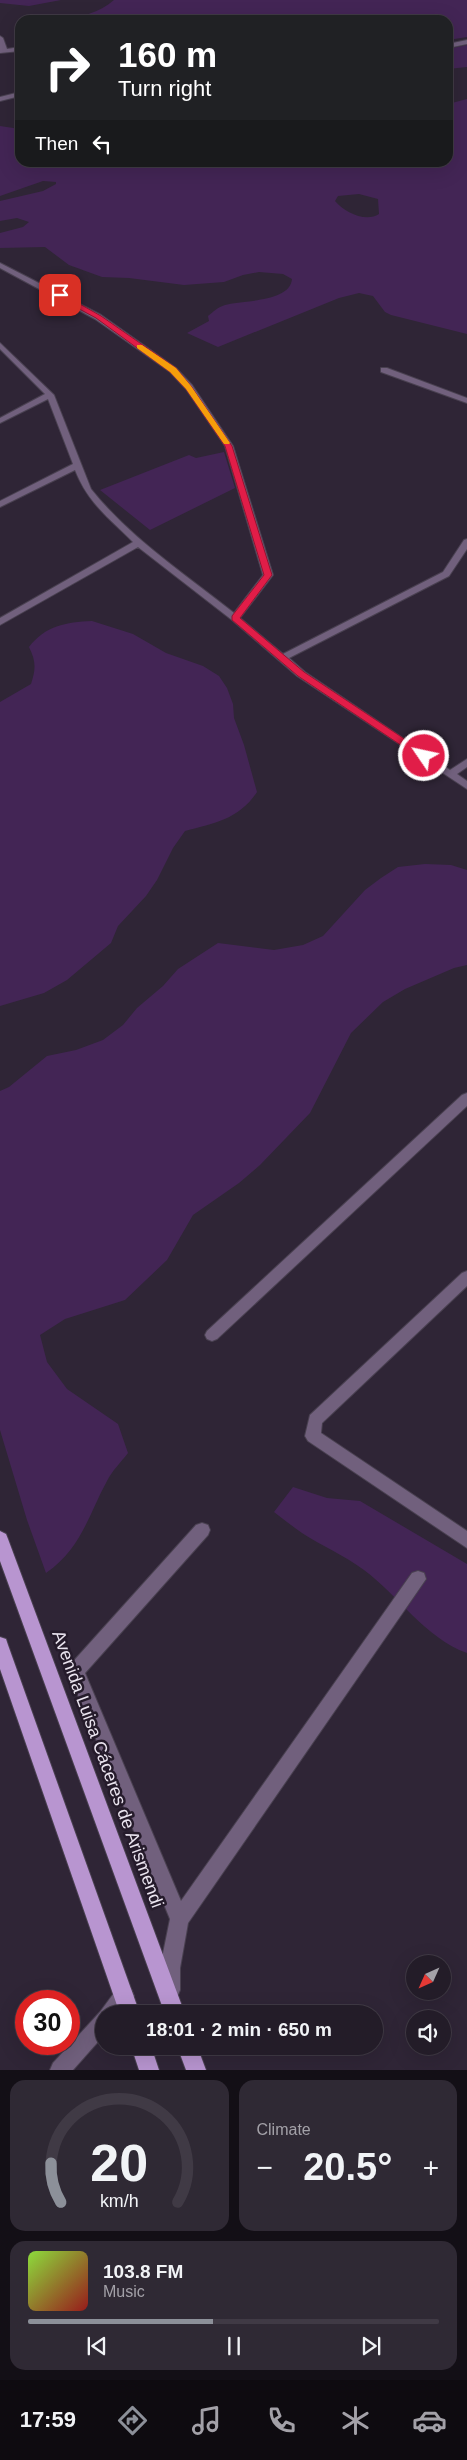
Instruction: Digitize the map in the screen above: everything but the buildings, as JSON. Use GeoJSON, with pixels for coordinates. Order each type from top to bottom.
{"type":"FeatureCollection","features":[{"type":"Feature","properties":{"kind":"main road","name":"Avenida Luisa Cáceres de Arismendi"},"geometry":{"type":"LineString","coordinates":[[0,1539],[172,2005]]}},
{"type":"Feature","properties":{"kind":"main road"},"geometry":{"type":"LineString","coordinates":[[0,1645],[127,2005]]}},
{"type":"Feature","properties":{"kind":"main road"},"geometry":{"type":"LineString","coordinates":[[144,2055],[150,2070]]}},
{"type":"Feature","properties":{"kind":"main road"},"geometry":{"type":"LineString","coordinates":[[190,2055],[196,2070]]}},
{"type":"Feature","properties":{"kind":"street"},"geometry":{"type":"LineString","coordinates":[[0,38],[3,51]]}},
{"type":"Feature","properties":{"kind":"street"},"geometry":{"type":"LineString","coordinates":[[453,45],[467,42]]}},
{"type":"Feature","properties":{"kind":"street"},"geometry":{"type":"LineString","coordinates":[[0,99],[15,95]]}},
{"type":"Feature","properties":{"kind":"street"},"geometry":{"type":"LineString","coordinates":[[0,264],[98,317],[173,370],[188,387],[228,446],[268,575],[235,618]]}},
{"type":"Feature","properties":{"kind":"street"},"geometry":{"type":"LineString","coordinates":[[0,346],[50,395],[76,466],[87,489],[97,502],[139,543],[235,618],[301,674],[467,786]]}},
{"type":"Feature","properties":{"kind":"street"},"geometry":{"type":"LineString","coordinates":[[384,370],[467,401]]}},
{"type":"Feature","properties":{"kind":"street"},"geometry":{"type":"LineString","coordinates":[[0,421],[50,395]]}},
{"type":"Feature","properties":{"kind":"street"},"geometry":{"type":"LineString","coordinates":[[0,504],[76,466]]}},
{"type":"Feature","properties":{"kind":"street"},"geometry":{"type":"LineString","coordinates":[[282,658],[446,574],[467,542]]}},
{"type":"Feature","properties":{"kind":"street"},"geometry":{"type":"LineString","coordinates":[[0,622],[139,543]]}},
{"type":"Feature","properties":{"kind":"street"},"geometry":{"type":"LineString","coordinates":[[451,774],[467,762]]}},
{"type":"Feature","properties":{"kind":"street"},"geometry":{"type":"LineString","coordinates":[[212,1335],[467,1098]]}},
{"type":"Feature","properties":{"kind":"street"},"geometry":{"type":"LineString","coordinates":[[467,1276],[315,1420],[313,1436],[467,1540]]}},
{"type":"Feature","properties":{"kind":"street"},"geometry":{"type":"LineString","coordinates":[[179,1919],[76,1671],[202,1530]]}},
{"type":"Feature","properties":{"kind":"street"},"geometry":{"type":"LineString","coordinates":[[173,2005],[170,1968],[179,1919],[418,1579]]}},
{"type":"Feature","properties":{"kind":"street"},"geometry":{"type":"LineString","coordinates":[[64,2068],[95,2031]]}},
{"type":"Feature","properties":{"kind":"shaded area"},"geometry":{"type":"Polygon","coordinates":[[[0,0],[61,0],[29,6],[0,3],[0,0]]]}},
{"type":"Feature","properties":{"kind":"shaded area"},"geometry":{"type":"Polygon","coordinates":[[[114,0],[467,0],[467,37],[453,39],[453,15],[85,15],[114,0]]]}},
{"type":"Feature","properties":{"kind":"shaded area"},"geometry":{"type":"Polygon","coordinates":[[[467,45],[467,67],[453,68],[453,48],[467,45]]]}},
{"type":"Feature","properties":{"kind":"shaded area"},"geometry":{"type":"Polygon","coordinates":[[[467,99],[467,334],[391,315],[385,312],[373,296],[359,293],[339,298],[218,347],[187,333],[209,321],[208,316],[220,307],[232,303],[274,296],[289,287],[292,279],[283,274],[259,272],[243,275],[224,282],[184,285],[129,278],[102,277],[69,265],[45,247],[0,248],[0,233],[23,227],[29,222],[17,218],[0,221],[0,201],[43,191],[56,184],[56,182],[43,181],[0,196],[0,126],[15,128],[15,167],[453,167],[453,103],[467,99]],[[359,194],[338,196],[335,201],[349,212],[362,217],[379,214],[378,199],[359,194]]]}},
{"type":"Feature","properties":{"kind":"shaded area"},"geometry":{"type":"Polygon","coordinates":[[[224,452],[235,488],[150,530],[100,490],[189,455],[196,458],[224,452]]]}},
{"type":"Feature","properties":{"kind":"shaded area"},"geometry":{"type":"Polygon","coordinates":[[[92,621],[133,634],[166,653],[203,666],[219,676],[227,688],[233,704],[234,718],[244,745],[257,792],[242,808],[225,819],[185,831],[173,848],[157,880],[146,896],[118,926],[111,943],[67,980],[44,993],[0,1006],[0,702],[31,684],[34,665],[29,647],[35,640],[57,626],[92,621]]]}},
{"type":"Feature","properties":{"kind":"shaded area"},"geometry":{"type":"Polygon","coordinates":[[[425,864],[451,865],[467,870],[467,965],[454,968],[405,989],[383,1002],[351,1033],[310,1113],[260,1165],[239,1183],[193,1215],[167,1260],[125,1300],[65,1319],[40,1335],[47,1362],[67,1389],[118,1424],[128,1453],[109,1477],[76,1543],[58,1564],[46,1573],[27,1520],[0,1430],[0,1091],[9,1087],[47,1056],[76,1050],[103,1040],[123,1025],[137,1008],[163,986],[178,969],[218,943],[274,950],[303,945],[323,936],[365,890],[381,878],[398,867],[425,864]]]}},
{"type":"Feature","properties":{"kind":"shaded area"},"geometry":{"type":"Polygon","coordinates":[[[293,1487],[327,1498],[360,1501],[467,1564],[467,1653],[452,1646],[425,1627],[377,1580],[364,1570],[302,1533],[274,1512],[293,1487]]]}},
{"type":"Feature","properties":{"kind":"slow traffic"},"geometry":{"type":"LineString","coordinates":[[140,347],[173,370],[188,387],[226,443]]}},
{"type":"Feature","properties":{"kind":"route"},"geometry":{"type":"LineString","coordinates":[[60,295],[98,317],[173,370],[188,387],[228,446],[268,575],[261,587],[235,618],[301,674],[424,756]]}}]}
